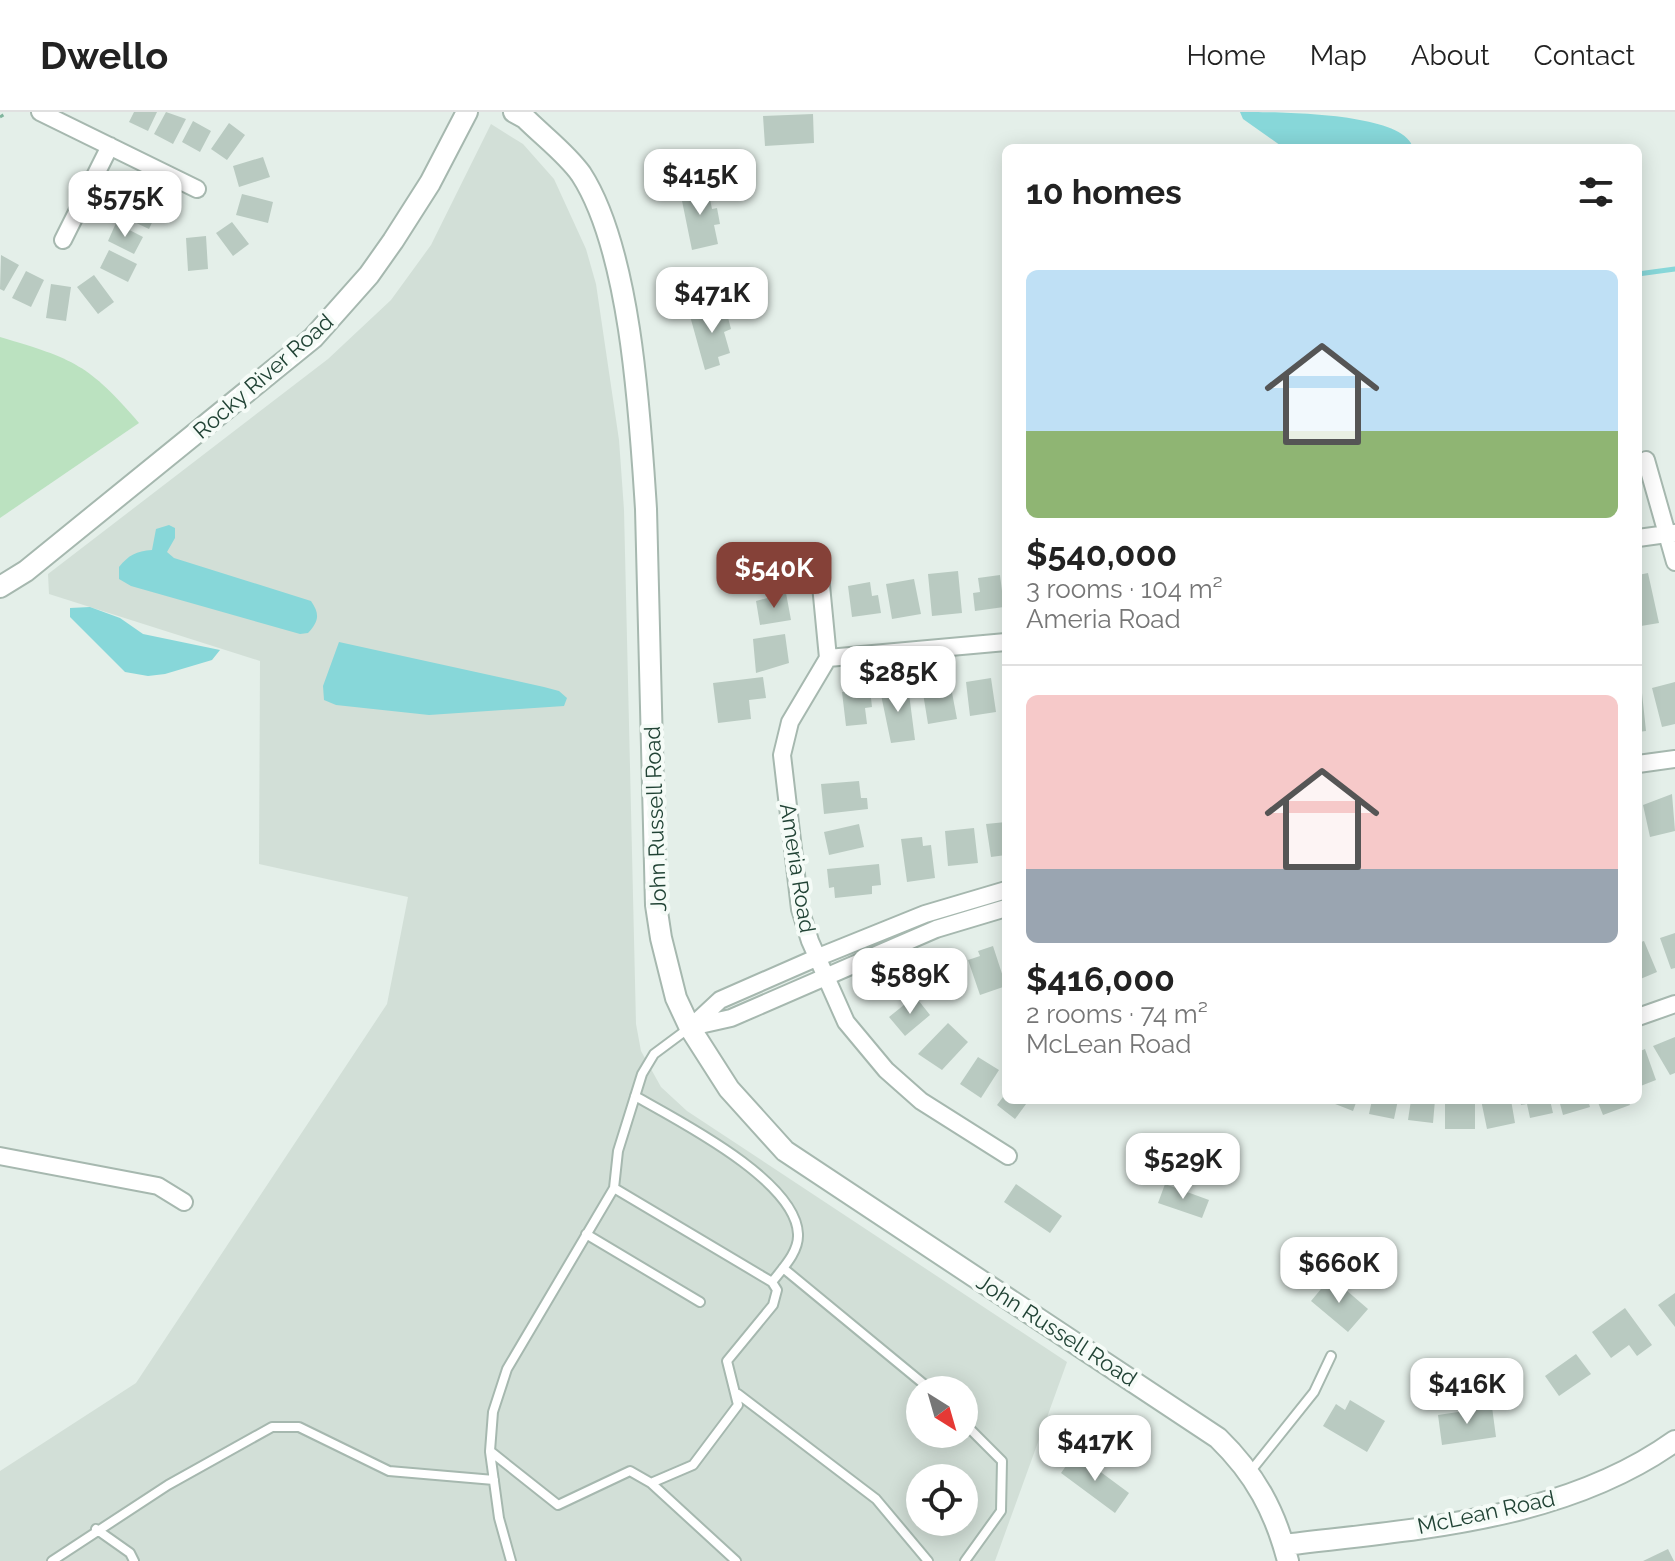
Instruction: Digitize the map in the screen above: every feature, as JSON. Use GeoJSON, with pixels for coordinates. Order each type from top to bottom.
{"type":"FeatureCollection","features":[{"type":"Feature","properties":{"kind":"street"},"geometry":{"type":"LineString","coordinates":[[40,112],[197,189]]}},
{"type":"Feature","properties":{"kind":"street","name":"Rocky River Road"},"geometry":{"type":"LineString","coordinates":[[0,587],[50,552],[313,338],[369,275],[393,241],[430,183],[467,112]]}},
{"type":"Feature","properties":{"kind":"street","name":"John Russell Road"},"geometry":{"type":"LineString","coordinates":[[514,112],[525,118],[580,172],[602,214],[616,261],[641,434],[646,509],[656,905],[676,998],[690,1028],[729,1089],[785,1151],[1218,1438],[1250,1473],[1267,1499],[1286,1553]]}},
{"type":"Feature","properties":{"kind":"street"},"geometry":{"type":"LineString","coordinates":[[63,240],[110,146]]}},
{"type":"Feature","properties":{"kind":"street"},"geometry":{"type":"LineString","coordinates":[[1646,460],[1671,534],[1675,562]]}},
{"type":"Feature","properties":{"kind":"street"},"geometry":{"type":"LineString","coordinates":[[1642,538],[1671,534]]}},
{"type":"Feature","properties":{"kind":"street"},"geometry":{"type":"LineString","coordinates":[[818,554],[828,658],[1002,642]]}},
{"type":"Feature","properties":{"kind":"street","name":"Ameria Road"},"geometry":{"type":"LineString","coordinates":[[828,658],[790,722],[782,755],[800,909],[816,958],[846,1022],[886,1070],[921,1101],[1008,1156]]}},
{"type":"Feature","properties":{"kind":"street"},"geometry":{"type":"LineString","coordinates":[[1642,763],[1675,759]]}},
{"type":"Feature","properties":{"kind":"street"},"geometry":{"type":"LineString","coordinates":[[690,1028],[720,1000],[925,914],[1002,891]]}},
{"type":"Feature","properties":{"kind":"street"},"geometry":{"type":"LineString","coordinates":[[690,1028],[731,1018],[936,929],[1002,909]]}},
{"type":"Feature","properties":{"kind":"street"},"geometry":{"type":"LineString","coordinates":[[1642,1016],[1675,1004]]}},
{"type":"Feature","properties":{"kind":"street"},"geometry":{"type":"LineString","coordinates":[[0,1156],[158,1186],[175,1193],[184,1202]]}},
{"type":"Feature","properties":{"kind":"street","name":"McLean Road"},"geometry":{"type":"LineString","coordinates":[[1286,1553],[1521,1509],[1595,1485],[1675,1441]]}},
{"type":"Feature","properties":{"kind":"lane"},"geometry":{"type":"LineString","coordinates":[[511,1561],[490,1451],[493,1412],[507,1369],[614,1188],[618,1151],[642,1074],[654,1054],[690,1028]]}},
{"type":"Feature","properties":{"kind":"lane"},"geometry":{"type":"LineString","coordinates":[[635,1096],[737,1156],[774,1190],[789,1210],[798,1232],[794,1252],[772,1282]]}},
{"type":"Feature","properties":{"kind":"lane"},"geometry":{"type":"LineString","coordinates":[[614,1188],[772,1282],[777,1290],[773,1305],[727,1361],[738,1394],[738,1405],[693,1465],[651,1483]]}},
{"type":"Feature","properties":{"kind":"lane"},"geometry":{"type":"LineString","coordinates":[[586,1234],[700,1302]]}},
{"type":"Feature","properties":{"kind":"lane"},"geometry":{"type":"LineString","coordinates":[[783,1268],[914,1376]]}},
{"type":"Feature","properties":{"kind":"lane"},"geometry":{"type":"LineString","coordinates":[[1250,1473],[1314,1392],[1331,1356]]}},
{"type":"Feature","properties":{"kind":"lane"},"geometry":{"type":"LineString","coordinates":[[738,1394],[876,1499],[928,1561]]}},
{"type":"Feature","properties":{"kind":"lane"},"geometry":{"type":"LineString","coordinates":[[52,1561],[96,1529],[272,1427],[299,1427],[389,1471],[494,1480]]}},
{"type":"Feature","properties":{"kind":"lane"},"geometry":{"type":"LineString","coordinates":[[965,1561],[1001,1511],[1002,1461],[978,1437]]}},
{"type":"Feature","properties":{"kind":"lane"},"geometry":{"type":"LineString","coordinates":[[490,1451],[558,1505],[630,1471],[651,1483],[736,1561]]}},
{"type":"Feature","properties":{"kind":"lane"},"geometry":{"type":"LineString","coordinates":[[96,1529],[130,1553],[134,1561]]}},
{"type":"Feature","properties":{"kind":"path"},"geometry":{"type":"LineString","coordinates":[[0,117],[8,112]]}},
{"type":"Feature","properties":{"kind":"shaded area"},"geometry":{"type":"Polygon","coordinates":[[[491,124],[523,144],[554,179],[586,249],[596,284],[619,440],[624,510],[636,1024],[641,1051],[661,1087],[687,1111],[1067,1362],[995,1561],[0,1561],[0,1471],[136,1383],[387,1004],[408,897],[259,864],[260,661],[49,594],[48,574],[328,359],[391,300],[431,245],[491,124]]]}},
{"type":"Feature","properties":{"kind":"green space"},"geometry":{"type":"Polygon","coordinates":[[[0,337],[46,351],[78,366],[106,388],[139,423],[0,518],[0,337]]]}},
{"type":"Feature","properties":{"kind":"water"},"geometry":{"type":"Polygon","coordinates":[[[1240,112],[1337,116],[1388,127],[1405,136],[1410,144],[1278,144],[1243,119],[1240,112]]]}},
{"type":"Feature","properties":{"kind":"water"},"geometry":{"type":"Polygon","coordinates":[[[169,525],[175,528],[175,538],[167,552],[174,558],[311,601],[317,617],[312,629],[300,634],[131,586],[119,579],[119,567],[137,553],[152,550],[156,529],[169,525]]]}},
{"type":"Feature","properties":{"kind":"water"},"geometry":{"type":"Polygon","coordinates":[[[90,607],[120,618],[143,634],[220,650],[212,660],[165,674],[148,676],[125,672],[70,617],[70,608],[90,607]]]}},
{"type":"Feature","properties":{"kind":"water"},"geometry":{"type":"Polygon","coordinates":[[[339,642],[544,687],[559,691],[567,698],[564,706],[429,715],[336,705],[324,700],[323,686],[339,642]]]}},
{"type":"Feature","properties":{"kind":"building"},"geometry":{"type":"Polygon","coordinates":[[[134,112],[157,112],[148,131],[129,122],[134,112]]]}},
{"type":"Feature","properties":{"kind":"building"},"geometry":{"type":"Polygon","coordinates":[[[166,112],[186,119],[173,144],[154,134],[166,112]]]}},
{"type":"Feature","properties":{"kind":"building"},"geometry":{"type":"Polygon","coordinates":[[[813,114],[814,143],[765,146],[763,116],[813,114]]]}},
{"type":"Feature","properties":{"kind":"building"},"geometry":{"type":"Polygon","coordinates":[[[193,121],[211,131],[200,152],[182,142],[193,121]]]}},
{"type":"Feature","properties":{"kind":"building"},"geometry":{"type":"Polygon","coordinates":[[[229,123],[245,135],[227,160],[211,149],[229,123]]]}},
{"type":"Feature","properties":{"kind":"building"},"geometry":{"type":"Polygon","coordinates":[[[263,157],[270,177],[239,187],[233,166],[263,157]]]}},
{"type":"Feature","properties":{"kind":"building"},"geometry":{"type":"Polygon","coordinates":[[[707,185],[712,209],[717,208],[720,224],[714,225],[718,244],[692,250],[680,191],[707,185]]]}},
{"type":"Feature","properties":{"kind":"building"},"geometry":{"type":"Polygon","coordinates":[[[121,192],[158,210],[149,229],[111,211],[121,192]]]}},
{"type":"Feature","properties":{"kind":"building"},"geometry":{"type":"Polygon","coordinates":[[[242,194],[273,202],[268,223],[236,215],[242,194]]]}},
{"type":"Feature","properties":{"kind":"building"},"geometry":{"type":"Polygon","coordinates":[[[232,222],[249,244],[233,256],[216,233],[232,222]]]}},
{"type":"Feature","properties":{"kind":"building"},"geometry":{"type":"Polygon","coordinates":[[[116,223],[143,237],[134,254],[108,241],[116,223]]]}},
{"type":"Feature","properties":{"kind":"building"},"geometry":{"type":"Polygon","coordinates":[[[206,236],[208,269],[188,271],[186,238],[206,236]]]}},
{"type":"Feature","properties":{"kind":"building"},"geometry":{"type":"Polygon","coordinates":[[[109,250],[137,264],[128,282],[100,268],[109,250]]]}},
{"type":"Feature","properties":{"kind":"building"},"geometry":{"type":"Polygon","coordinates":[[[1,255],[19,265],[4,291],[0,289],[1,255]]]}},
{"type":"Feature","properties":{"kind":"building"},"geometry":{"type":"Polygon","coordinates":[[[26,271],[44,280],[31,307],[12,298],[26,271]]]}},
{"type":"Feature","properties":{"kind":"building"},"geometry":{"type":"Polygon","coordinates":[[[94,275],[114,302],[98,314],[77,287],[94,275]]]}},
{"type":"Feature","properties":{"kind":"building"},"geometry":{"type":"Polygon","coordinates":[[[51,284],[71,287],[66,321],[46,318],[51,284]]]}},
{"type":"Feature","properties":{"kind":"building"},"geometry":{"type":"Polygon","coordinates":[[[725,306],[731,329],[724,332],[730,353],[718,357],[720,365],[705,370],[690,316],[725,306]]]}},
{"type":"Feature","properties":{"kind":"building"},"geometry":{"type":"Polygon","coordinates":[[[780,551],[785,575],[753,582],[748,557],[780,551]]]}},
{"type":"Feature","properties":{"kind":"building"},"geometry":{"type":"Polygon","coordinates":[[[958,571],[962,613],[932,616],[928,574],[958,571]]]}},
{"type":"Feature","properties":{"kind":"building"},"geometry":{"type":"Polygon","coordinates":[[[1648,573],[1659,623],[1642,626],[1642,574],[1648,573]]]}},
{"type":"Feature","properties":{"kind":"building"},"geometry":{"type":"Polygon","coordinates":[[[1000,575],[1002,607],[975,611],[973,593],[980,592],[978,578],[1000,575]]]}},
{"type":"Feature","properties":{"kind":"building"},"geometry":{"type":"Polygon","coordinates":[[[914,579],[921,614],[892,619],[886,584],[914,579]]]}},
{"type":"Feature","properties":{"kind":"building"},"geometry":{"type":"Polygon","coordinates":[[[870,582],[872,596],[878,595],[881,613],[852,617],[848,586],[870,582]]]}},
{"type":"Feature","properties":{"kind":"building"},"geometry":{"type":"Polygon","coordinates":[[[786,593],[791,620],[760,625],[756,601],[786,593]]]}},
{"type":"Feature","properties":{"kind":"building"},"geometry":{"type":"Polygon","coordinates":[[[785,634],[789,663],[756,673],[753,639],[785,634]]]}},
{"type":"Feature","properties":{"kind":"building"},"geometry":{"type":"Polygon","coordinates":[[[763,677],[766,698],[749,700],[751,719],[718,723],[713,683],[763,677]]]}},
{"type":"Feature","properties":{"kind":"building"},"geometry":{"type":"Polygon","coordinates":[[[991,678],[996,712],[970,716],[966,682],[991,678]]]}},
{"type":"Feature","properties":{"kind":"building"},"geometry":{"type":"Polygon","coordinates":[[[950,682],[957,719],[928,724],[922,687],[950,682]]]}},
{"type":"Feature","properties":{"kind":"building"},"geometry":{"type":"Polygon","coordinates":[[[1675,682],[1675,724],[1662,727],[1652,688],[1675,682]]]}},
{"type":"Feature","properties":{"kind":"building"},"geometry":{"type":"Polygon","coordinates":[[[908,686],[915,740],[891,743],[880,690],[908,686]]]}},
{"type":"Feature","properties":{"kind":"building"},"geometry":{"type":"Polygon","coordinates":[[[870,689],[872,707],[865,708],[867,724],[846,726],[842,692],[870,689]]]}},
{"type":"Feature","properties":{"kind":"building"},"geometry":{"type":"Polygon","coordinates":[[[1642,693],[1646,731],[1642,732],[1642,693]]]}},
{"type":"Feature","properties":{"kind":"building"},"geometry":{"type":"Polygon","coordinates":[[[859,781],[861,798],[867,798],[868,809],[824,814],[821,784],[859,781]]]}},
{"type":"Feature","properties":{"kind":"building"},"geometry":{"type":"Polygon","coordinates":[[[1672,794],[1675,831],[1650,837],[1643,805],[1672,794]]]}},
{"type":"Feature","properties":{"kind":"building"},"geometry":{"type":"Polygon","coordinates":[[[1002,822],[1002,856],[991,857],[986,824],[1002,822]]]}},
{"type":"Feature","properties":{"kind":"building"},"geometry":{"type":"Polygon","coordinates":[[[859,824],[864,847],[829,855],[824,832],[859,824]]]}},
{"type":"Feature","properties":{"kind":"building"},"geometry":{"type":"Polygon","coordinates":[[[974,828],[978,863],[948,866],[945,831],[974,828]]]}},
{"type":"Feature","properties":{"kind":"building"},"geometry":{"type":"Polygon","coordinates":[[[922,837],[923,846],[931,845],[935,878],[907,882],[901,839],[922,837]]]}},
{"type":"Feature","properties":{"kind":"building"},"geometry":{"type":"Polygon","coordinates":[[[879,864],[881,885],[872,886],[872,894],[835,898],[834,887],[829,888],[827,869],[879,864]]]}},
{"type":"Feature","properties":{"kind":"building"},"geometry":{"type":"Polygon","coordinates":[[[1675,933],[1675,968],[1671,969],[1660,938],[1675,933]]]}},
{"type":"Feature","properties":{"kind":"building"},"geometry":{"type":"Polygon","coordinates":[[[1642,942],[1657,972],[1642,978],[1642,942]]]}},
{"type":"Feature","properties":{"kind":"building"},"geometry":{"type":"Polygon","coordinates":[[[993,946],[1002,974],[1002,987],[980,995],[968,960],[980,956],[978,951],[993,946]]]}},
{"type":"Feature","properties":{"kind":"building"},"geometry":{"type":"Polygon","coordinates":[[[915,996],[930,1015],[905,1036],[889,1017],[915,996]]]}},
{"type":"Feature","properties":{"kind":"building"},"geometry":{"type":"Polygon","coordinates":[[[948,1023],[968,1042],[942,1070],[918,1054],[948,1023]]]}},
{"type":"Feature","properties":{"kind":"building"},"geometry":{"type":"Polygon","coordinates":[[[1675,1037],[1675,1073],[1670,1075],[1653,1046],[1675,1037]]]}},
{"type":"Feature","properties":{"kind":"building"},"geometry":{"type":"Polygon","coordinates":[[[1645,1049],[1656,1080],[1642,1085],[1642,1050],[1645,1049]]]}},
{"type":"Feature","properties":{"kind":"building"},"geometry":{"type":"Polygon","coordinates":[[[978,1057],[999,1070],[981,1098],[960,1084],[978,1057]]]}},
{"type":"Feature","properties":{"kind":"building"},"geometry":{"type":"Polygon","coordinates":[[[1002,1098],[1002,1104],[1026,1104],[1015,1119],[997,1105],[1002,1098]]]}},
{"type":"Feature","properties":{"kind":"building"},"geometry":{"type":"Polygon","coordinates":[[[1335,1104],[1356,1104],[1353,1111],[1335,1104]]]}},
{"type":"Feature","properties":{"kind":"building"},"geometry":{"type":"Polygon","coordinates":[[[1371,1104],[1397,1104],[1394,1119],[1369,1114],[1371,1104]]]}},
{"type":"Feature","properties":{"kind":"building"},"geometry":{"type":"Polygon","coordinates":[[[1410,1104],[1435,1104],[1433,1123],[1408,1120],[1410,1104]]]}},
{"type":"Feature","properties":{"kind":"building"},"geometry":{"type":"Polygon","coordinates":[[[1445,1104],[1475,1104],[1475,1129],[1445,1129],[1445,1104]]]}},
{"type":"Feature","properties":{"kind":"building"},"geometry":{"type":"Polygon","coordinates":[[[1482,1104],[1512,1104],[1515,1123],[1487,1129],[1482,1104]]]}},
{"type":"Feature","properties":{"kind":"building"},"geometry":{"type":"Polygon","coordinates":[[[1527,1104],[1551,1104],[1553,1113],[1530,1118],[1527,1104]]]}},
{"type":"Feature","properties":{"kind":"building"},"geometry":{"type":"Polygon","coordinates":[[[1560,1104],[1589,1104],[1590,1107],[1563,1115],[1560,1104]]]}},
{"type":"Feature","properties":{"kind":"building"},"geometry":{"type":"Polygon","coordinates":[[[1599,1104],[1630,1105],[1603,1115],[1599,1104]]]}},
{"type":"Feature","properties":{"kind":"building"},"geometry":{"type":"Polygon","coordinates":[[[1179,1142],[1214,1153],[1208,1170],[1174,1159],[1179,1142]]]}},
{"type":"Feature","properties":{"kind":"building"},"geometry":{"type":"Polygon","coordinates":[[[1016,1184],[1062,1216],[1050,1233],[1004,1202],[1016,1184]]]}},
{"type":"Feature","properties":{"kind":"building"},"geometry":{"type":"Polygon","coordinates":[[[1165,1184],[1209,1200],[1202,1218],[1158,1203],[1165,1184]]]}},
{"type":"Feature","properties":{"kind":"building"},"geometry":{"type":"Polygon","coordinates":[[[1331,1277],[1368,1309],[1348,1332],[1311,1301],[1331,1277]]]}},
{"type":"Feature","properties":{"kind":"building"},"geometry":{"type":"Polygon","coordinates":[[[1675,1293],[1675,1327],[1658,1305],[1675,1293]]]}},
{"type":"Feature","properties":{"kind":"building"},"geometry":{"type":"Polygon","coordinates":[[[1625,1308],[1652,1345],[1637,1356],[1629,1345],[1611,1358],[1592,1332],[1625,1308]]]}},
{"type":"Feature","properties":{"kind":"building"},"geometry":{"type":"Polygon","coordinates":[[[1576,1354],[1591,1374],[1559,1396],[1545,1376],[1576,1354]]]}},
{"type":"Feature","properties":{"kind":"building"},"geometry":{"type":"Polygon","coordinates":[[[1350,1400],[1385,1421],[1367,1452],[1323,1426],[1336,1404],[1345,1410],[1350,1400]]]}},
{"type":"Feature","properties":{"kind":"building"},"geometry":{"type":"Polygon","coordinates":[[[1492,1407],[1496,1437],[1442,1445],[1438,1415],[1492,1407]]]}},
{"type":"Feature","properties":{"kind":"building"},"geometry":{"type":"Polygon","coordinates":[[[1075,1453],[1129,1493],[1115,1513],[1061,1473],[1075,1453]]]}},
{"type":"Feature","properties":{"kind":"building"},"geometry":{"type":"Polygon","coordinates":[[[1668,1549],[1674,1561],[1643,1561],[1668,1549]]]}},
{"type":"Feature","properties":{"kind":"waterway"},"geometry":{"type":"LineString","coordinates":[[1642,273],[1675,269]]}}]}
